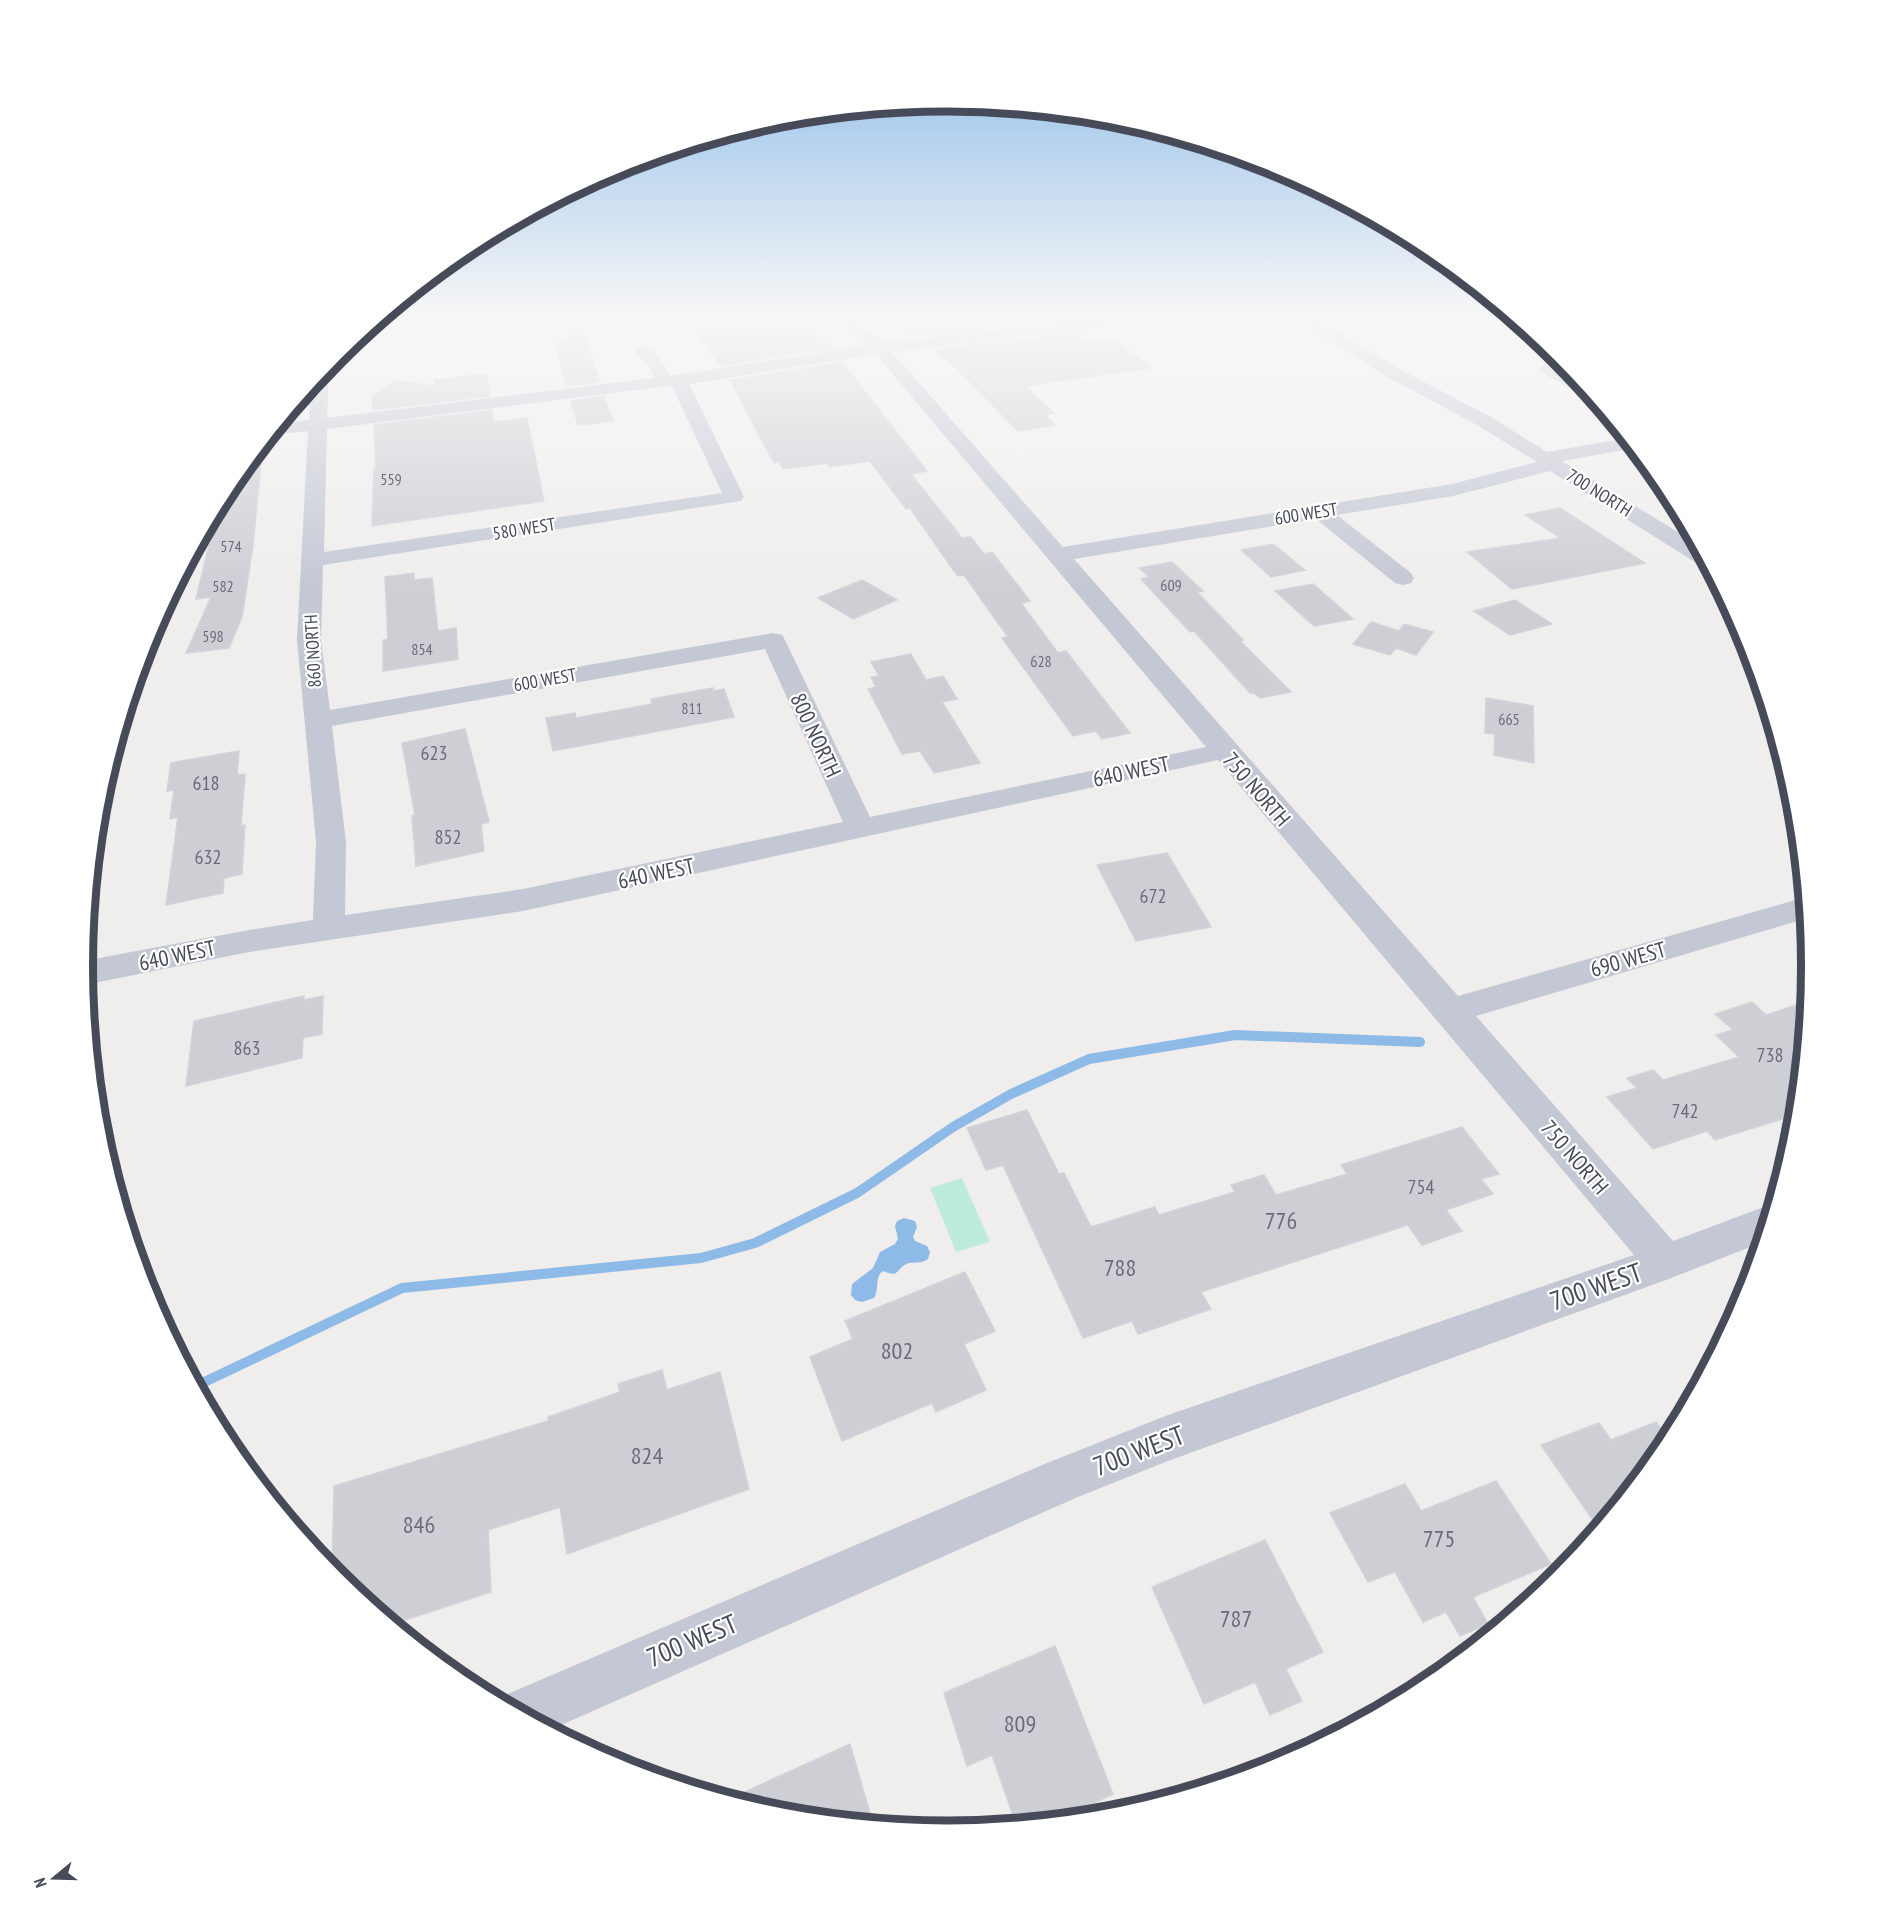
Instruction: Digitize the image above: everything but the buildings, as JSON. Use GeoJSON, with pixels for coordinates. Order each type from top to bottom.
{"type":"FeatureCollection","features":[{"type":"Feature","properties":{"kind":"street","name":"860 NORTH"},"geometry":{"type":"LineString","coordinates":[[319,409],[309,640],[331,842],[329,928]]}},
{"type":"Feature","properties":{"kind":"street"},"geometry":{"type":"LineString","coordinates":[[284,429],[446,409]]}},
{"type":"Feature","properties":{"kind":"street","name":"580 WEST"},"geometry":{"type":"LineString","coordinates":[[313,560],[734,497],[687,409]]}},
{"type":"Feature","properties":{"kind":"street","name":"750 NORTH"},"geometry":{"type":"LineString","coordinates":[[931,409],[1666,1262]]}},
{"type":"Feature","properties":{"kind":"street","name":"700 NORTH"},"geometry":{"type":"LineString","coordinates":[[1462,409],[1696,554]]}},
{"type":"Feature","properties":{"kind":"street","name":"600 WEST"},"geometry":{"type":"LineString","coordinates":[[1057,555],[1452,490],[1549,461],[1624,445]]}},
{"type":"Feature","properties":{"kind":"street"},"geometry":{"type":"LineString","coordinates":[[1320,512],[1402,578]]}},
{"type":"Feature","properties":{"kind":"street","name":"600 WEST"},"geometry":{"type":"LineString","coordinates":[[318,720],[772,640]]}},
{"type":"Feature","properties":{"kind":"street","name":"800 NORTH"},"geometry":{"type":"LineString","coordinates":[[772,640],[861,829]]}},
{"type":"Feature","properties":{"kind":"street","name":"640 WEST"},"geometry":{"type":"LineString","coordinates":[[93,971],[329,928],[523,900],[1224,751]]}},
{"type":"Feature","properties":{"kind":"street","name":"690 WEST"},"geometry":{"type":"LineString","coordinates":[[1450,1011],[1800,909]]}},
{"type":"Feature","properties":{"kind":"street","name":"700 WEST"},"geometry":{"type":"LineString","coordinates":[[530,1711],[1064,1480],[1168,1438],[1666,1262],[1762,1225]]}},
{"type":"Feature","properties":{"kind":"green space"},"geometry":{"type":"Polygon","coordinates":[[[962,1178],[990,1242],[956,1252],[930,1188],[962,1178]]]}},
{"type":"Feature","properties":{"kind":"water"},"geometry":{"type":"Polygon","coordinates":[[[904,1218],[915,1221],[917,1227],[913,1237],[915,1241],[927,1246],[930,1252],[928,1259],[909,1263],[893,1274],[883,1271],[879,1276],[874,1298],[862,1302],[855,1300],[851,1295],[852,1284],[873,1268],[880,1252],[895,1244],[898,1239],[895,1226],[897,1221],[904,1218]]]}},
{"type":"Feature","properties":{"kind":"waterway"},"geometry":{"type":"LineString","coordinates":[[202,1383],[402,1288],[701,1258],[755,1243],[857,1193],[953,1127],[1011,1094],[1089,1059],[1235,1035],[1420,1042]]}}]}
